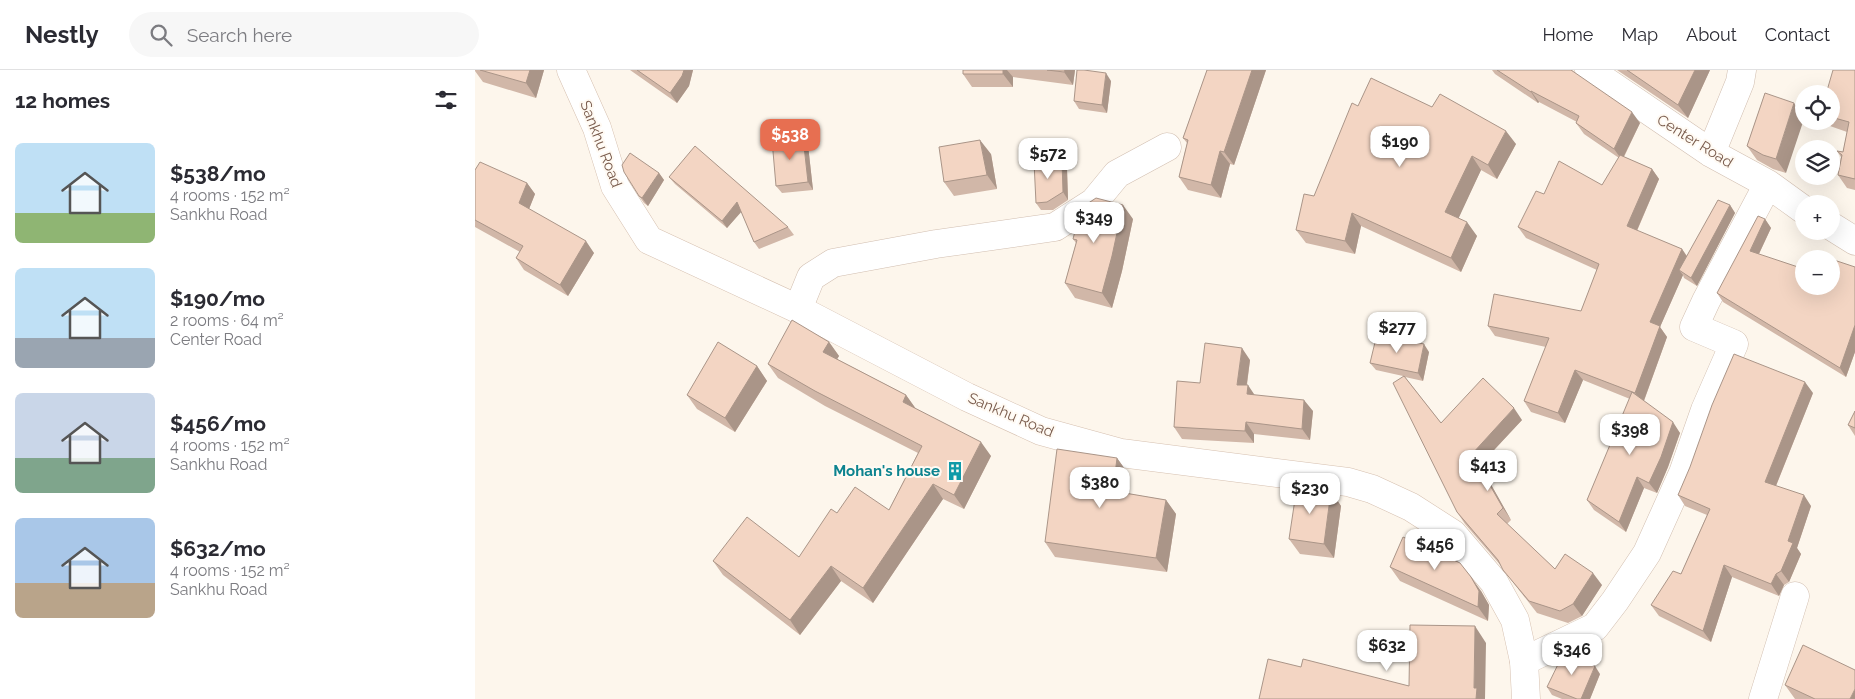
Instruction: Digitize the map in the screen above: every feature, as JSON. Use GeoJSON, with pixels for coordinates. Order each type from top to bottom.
{"type":"FeatureCollection","features":[{"type":"Feature","properties":{"kind":"street","name":"Sankhu Road"},"geometry":{"type":"LineString","coordinates":[[571,70],[597,128],[615,186],[649,240],[798,309],[967,397],[1041,431],[1121,453],[1348,482],[1372,489],[1411,507],[1453,534],[1494,582],[1515,620],[1524,661],[1526,699]]}},
{"type":"Feature","properties":{"kind":"street","name":"Center Road"},"geometry":{"type":"LineString","coordinates":[[1589,70],[1711,153],[1768,184],[1795,204]]}},
{"type":"Feature","properties":{"kind":"street"},"geometry":{"type":"LineString","coordinates":[[1711,153],[1740,82],[1742,70]]}},
{"type":"Feature","properties":{"kind":"street"},"geometry":{"type":"LineString","coordinates":[[798,309],[811,276],[833,263],[936,244],[1055,227],[1094,202],[1117,174],[1167,147]]}},
{"type":"Feature","properties":{"kind":"street"},"geometry":{"type":"LineString","coordinates":[[1524,661],[1595,627],[1647,553],[1683,473],[1705,410],[1734,344],[1694,327],[1768,184]]}},
{"type":"Feature","properties":{"kind":"street"},"geometry":{"type":"LineString","coordinates":[[1840,232],[1855,241]]}},
{"type":"Feature","properties":{"kind":"street"},"geometry":{"type":"LineString","coordinates":[[1763,699],[1795,596]]}},
{"type":"Feature","properties":{"kind":"building"},"geometry":{"type":"Polygon","coordinates":[[[480,70],[530,70],[526,83],[480,70]]]}},
{"type":"Feature","properties":{"kind":"building"},"geometry":{"type":"Polygon","coordinates":[[[637,70],[684,70],[670,93],[637,70]]]}},
{"type":"Feature","properties":{"kind":"building"},"geometry":{"type":"Polygon","coordinates":[[[963,70],[1003,70],[1003,74],[963,74],[963,70]]]}},
{"type":"Feature","properties":{"kind":"building"},"geometry":{"type":"Polygon","coordinates":[[[1047,70],[1065,70],[1064,72],[1047,70]]]}},
{"type":"Feature","properties":{"kind":"building"},"geometry":{"type":"Polygon","coordinates":[[[1077,70],[1106,73],[1102,105],[1074,101],[1077,70]]]}},
{"type":"Feature","properties":{"kind":"building"},"geometry":{"type":"Polygon","coordinates":[[[1207,70],[1252,70],[1224,152],[1220,151],[1211,185],[1179,177],[1188,140],[1183,138],[1207,70]]]}},
{"type":"Feature","properties":{"kind":"building"},"geometry":{"type":"Polygon","coordinates":[[[1497,70],[1571,70],[1632,112],[1614,149],[1576,123],[1579,116],[1531,92],[1497,70]]]}},
{"type":"Feature","properties":{"kind":"building"},"geometry":{"type":"Polygon","coordinates":[[[1627,70],[1695,70],[1678,105],[1627,70]]]}},
{"type":"Feature","properties":{"kind":"building"},"geometry":{"type":"Polygon","coordinates":[[[1833,70],[1855,70],[1855,179],[1840,175],[1842,155],[1840,152],[1843,152],[1849,122],[1840,120],[1840,85],[1829,85],[1833,70]]]}},
{"type":"Feature","properties":{"kind":"building"},"geometry":{"type":"Polygon","coordinates":[[[1371,78],[1432,107],[1440,94],[1506,131],[1488,165],[1472,156],[1445,212],[1467,222],[1451,258],[1352,213],[1345,241],[1296,230],[1304,194],[1314,196],[1352,103],[1358,106],[1371,78]]]}},
{"type":"Feature","properties":{"kind":"building"},"geometry":{"type":"Polygon","coordinates":[[[1765,93],[1794,103],[1776,159],[1763,155],[1747,146],[1765,93]]]}},
{"type":"Feature","properties":{"kind":"building"},"geometry":{"type":"Polygon","coordinates":[[[803,137],[808,182],[776,186],[772,140],[803,137]]]}},
{"type":"Feature","properties":{"kind":"building"},"geometry":{"type":"Polygon","coordinates":[[[980,140],[987,175],[944,182],[939,147],[980,140]]]}},
{"type":"Feature","properties":{"kind":"building"},"geometry":{"type":"Polygon","coordinates":[[[695,146],[788,227],[754,242],[737,202],[722,221],[669,177],[695,146]]]}},
{"type":"Feature","properties":{"kind":"building"},"geometry":{"type":"Polygon","coordinates":[[[630,153],[659,173],[642,198],[624,172],[622,165],[630,153]]]}},
{"type":"Feature","properties":{"kind":"building"},"geometry":{"type":"Polygon","coordinates":[[[1620,155],[1652,169],[1627,226],[1682,249],[1650,322],[1660,326],[1635,393],[1575,370],[1558,413],[1524,401],[1549,338],[1488,326],[1494,294],[1581,311],[1599,264],[1518,227],[1536,191],[1544,194],[1559,161],[1602,185],[1620,155]]]}},
{"type":"Feature","properties":{"kind":"building"},"geometry":{"type":"Polygon","coordinates":[[[1062,161],[1063,192],[1047,202],[1036,203],[1034,162],[1062,161]]]}},
{"type":"Feature","properties":{"kind":"building"},"geometry":{"type":"Polygon","coordinates":[[[480,162],[527,183],[519,203],[586,241],[560,285],[516,258],[523,246],[475,220],[475,170],[480,162]]]}},
{"type":"Feature","properties":{"kind":"building"},"geometry":{"type":"Polygon","coordinates":[[[1096,198],[1123,205],[1102,293],[1065,283],[1077,240],[1073,239],[1081,208],[1096,198]]]}},
{"type":"Feature","properties":{"kind":"building"},"geometry":{"type":"Polygon","coordinates":[[[1718,200],[1730,205],[1691,278],[1679,270],[1718,200]]]}},
{"type":"Feature","properties":{"kind":"building"},"geometry":{"type":"Polygon","coordinates":[[[1758,216],[1765,219],[1750,251],[1795,266],[1795,295],[1840,295],[1840,262],[1855,267],[1855,325],[1840,368],[1717,293],[1758,216]]]}},
{"type":"Feature","properties":{"kind":"building"},"geometry":{"type":"Polygon","coordinates":[[[792,320],[829,342],[823,352],[906,395],[903,402],[981,442],[954,495],[933,484],[863,588],[831,566],[790,620],[713,561],[747,517],[799,557],[831,509],[837,513],[855,487],[889,510],[922,446],[815,391],[768,364],[792,320]]]}},
{"type":"Feature","properties":{"kind":"building"},"geometry":{"type":"Polygon","coordinates":[[[1377,334],[1424,344],[1418,373],[1370,363],[1377,334]]]}},
{"type":"Feature","properties":{"kind":"building"},"geometry":{"type":"Polygon","coordinates":[[[718,342],[757,366],[725,418],[687,395],[718,342]]]}},
{"type":"Feature","properties":{"kind":"building"},"geometry":{"type":"Polygon","coordinates":[[[1205,343],[1242,348],[1237,385],[1248,385],[1247,394],[1304,400],[1302,429],[1246,422],[1245,431],[1174,427],[1177,381],[1200,383],[1205,343]]]}},
{"type":"Feature","properties":{"kind":"building"},"geometry":{"type":"Polygon","coordinates":[[[1734,354],[1805,382],[1765,482],[1804,495],[1788,541],[1793,543],[1781,571],[1776,574],[1771,584],[1724,565],[1703,631],[1651,605],[1673,571],[1681,574],[1710,509],[1678,495],[1712,405],[1734,354]]]}},
{"type":"Feature","properties":{"kind":"building"},"geometry":{"type":"Polygon","coordinates":[[[1404,376],[1441,423],[1483,378],[1514,408],[1472,454],[1503,508],[1497,514],[1555,569],[1565,554],[1593,573],[1573,604],[1560,611],[1529,601],[1503,570],[1498,560],[1457,512],[1393,383],[1404,376]]]}},
{"type":"Feature","properties":{"kind":"building"},"geometry":{"type":"Polygon","coordinates":[[[1632,392],[1673,422],[1661,457],[1649,483],[1637,477],[1619,522],[1587,500],[1632,392]]]}},
{"type":"Feature","properties":{"kind":"building"},"geometry":{"type":"Polygon","coordinates":[[[1855,411],[1855,428],[1848,425],[1855,411]]]}},
{"type":"Feature","properties":{"kind":"building"},"geometry":{"type":"Polygon","coordinates":[[[1057,449],[1117,458],[1113,491],[1166,500],[1156,558],[1045,542],[1057,449]]]}},
{"type":"Feature","properties":{"kind":"building"},"geometry":{"type":"Polygon","coordinates":[[[1297,486],[1331,491],[1324,544],[1289,539],[1297,486]]]}},
{"type":"Feature","properties":{"kind":"building"},"geometry":{"type":"Polygon","coordinates":[[[1403,537],[1460,563],[1479,591],[1478,607],[1390,567],[1403,537]]]}},
{"type":"Feature","properties":{"kind":"building"},"geometry":{"type":"Polygon","coordinates":[[[1410,625],[1475,626],[1474,688],[1477,688],[1476,699],[1259,699],[1268,659],[1301,667],[1303,659],[1409,686],[1410,625]]]}},
{"type":"Feature","properties":{"kind":"building"},"geometry":{"type":"Polygon","coordinates":[[[1803,645],[1855,670],[1855,689],[1850,699],[1815,699],[1785,685],[1803,645]]]}},
{"type":"Feature","properties":{"kind":"building"},"geometry":{"type":"Polygon","coordinates":[[[1565,650],[1595,666],[1581,699],[1547,687],[1565,650]]]}},
{"type":"Feature","properties":{"kind":"place","name":"Mohan's house"},"geometry":{"type":"Point","coordinates":[955,471]}}]}
